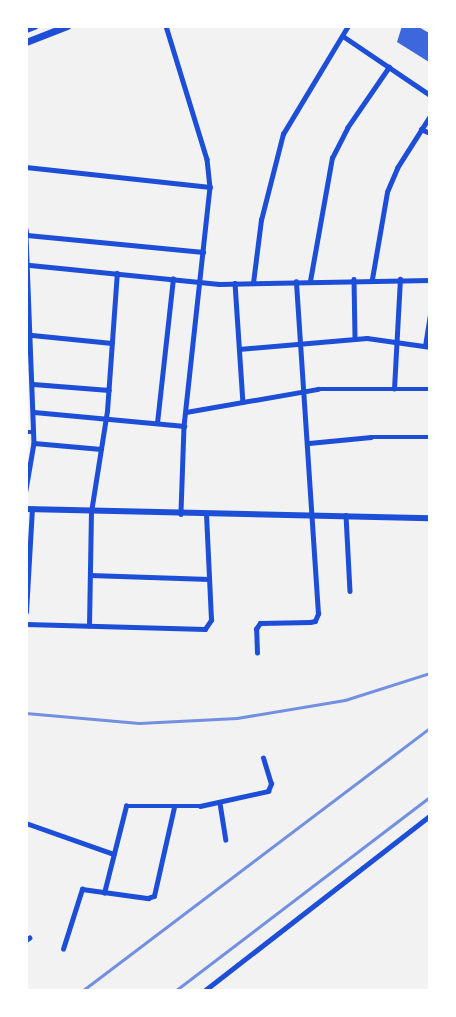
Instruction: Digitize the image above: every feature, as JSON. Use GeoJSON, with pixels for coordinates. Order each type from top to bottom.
{"type":"FeatureCollection","features":[{"type":"Feature","properties":{"kind":"main road"},"geometry":{"type":"LineString","coordinates":[[26,29],[34,26]]}},
{"type":"Feature","properties":{"kind":"main road"},"geometry":{"type":"LineString","coordinates":[[26,42],[67,26]]}},
{"type":"Feature","properties":{"kind":"street"},"geometry":{"type":"LineString","coordinates":[[166,26],[207,159],[210,187],[184,426],[181,514]]}},
{"type":"Feature","properties":{"kind":"street"},"geometry":{"type":"LineString","coordinates":[[253,282],[261,220],[283,134],[347,27]]}},
{"type":"Feature","properties":{"kind":"street"},"geometry":{"type":"LineString","coordinates":[[343,36],[430,95]]}},
{"type":"Feature","properties":{"kind":"street"},"geometry":{"type":"LineString","coordinates":[[310,281],[332,158],[347,128],[388,67]]}},
{"type":"Feature","properties":{"kind":"street"},"geometry":{"type":"LineString","coordinates":[[372,279],[387,192],[430,116]]}},
{"type":"Feature","properties":{"kind":"street"},"geometry":{"type":"LineString","coordinates":[[421,129],[430,134]]}},
{"type":"Feature","properties":{"kind":"street"},"geometry":{"type":"LineString","coordinates":[[26,167],[210,187]]}},
{"type":"Feature","properties":{"kind":"street"},"geometry":{"type":"LineString","coordinates":[[26,229],[30,265],[29,302],[34,412],[34,443],[26,490]]}},
{"type":"Feature","properties":{"kind":"street"},"geometry":{"type":"LineString","coordinates":[[26,235],[203,252]]}},
{"type":"Feature","properties":{"kind":"street"},"geometry":{"type":"LineString","coordinates":[[30,265],[200,282],[296,282],[354,279],[430,280]]}},
{"type":"Feature","properties":{"kind":"street"},"geometry":{"type":"LineString","coordinates":[[89,626],[91,512],[106,419],[118,274]]}},
{"type":"Feature","properties":{"kind":"street"},"geometry":{"type":"LineString","coordinates":[[156,423],[173,279]]}},
{"type":"Feature","properties":{"kind":"street"},"geometry":{"type":"LineString","coordinates":[[354,279],[355,339]]}},
{"type":"Feature","properties":{"kind":"street"},"geometry":{"type":"LineString","coordinates":[[394,389],[400,279]]}},
{"type":"Feature","properties":{"kind":"street"},"geometry":{"type":"LineString","coordinates":[[257,653],[256,629],[260,623],[310,622],[318,618],[314,515],[303,343],[296,282]]}},
{"type":"Feature","properties":{"kind":"street"},"geometry":{"type":"LineString","coordinates":[[235,283],[243,402]]}},
{"type":"Feature","properties":{"kind":"street"},"geometry":{"type":"LineString","coordinates":[[240,349],[355,339],[427,346],[430,313]]}},
{"type":"Feature","properties":{"kind":"street"},"geometry":{"type":"LineString","coordinates":[[32,335],[112,343]]}},
{"type":"Feature","properties":{"kind":"street"},"geometry":{"type":"LineString","coordinates":[[33,384],[109,390]]}},
{"type":"Feature","properties":{"kind":"street"},"geometry":{"type":"LineString","coordinates":[[186,412],[305,391],[430,389]]}},
{"type":"Feature","properties":{"kind":"street"},"geometry":{"type":"LineString","coordinates":[[34,412],[184,426]]}},
{"type":"Feature","properties":{"kind":"street"},"geometry":{"type":"LineString","coordinates":[[26,432],[34,432]]}},
{"type":"Feature","properties":{"kind":"street"},"geometry":{"type":"LineString","coordinates":[[309,443],[371,437],[430,437]]}},
{"type":"Feature","properties":{"kind":"street"},"geometry":{"type":"LineString","coordinates":[[34,443],[101,449]]}},
{"type":"Feature","properties":{"kind":"street"},"geometry":{"type":"LineString","coordinates":[[26,612],[29,509],[206,515],[346,515],[430,518]]}},
{"type":"Feature","properties":{"kind":"street"},"geometry":{"type":"LineString","coordinates":[[26,624],[205,629],[211,620],[206,515]]}},
{"type":"Feature","properties":{"kind":"street"},"geometry":{"type":"LineString","coordinates":[[346,515],[350,591]]}},
{"type":"Feature","properties":{"kind":"street"},"geometry":{"type":"LineString","coordinates":[[90,575],[209,579]]}},
{"type":"Feature","properties":{"kind":"street"},"geometry":{"type":"LineString","coordinates":[[104,893],[126,806],[174,807],[220,803],[271,788],[263,758]]}},
{"type":"Feature","properties":{"kind":"street"},"geometry":{"type":"LineString","coordinates":[[220,803],[226,840]]}},
{"type":"Feature","properties":{"kind":"street"},"geometry":{"type":"LineString","coordinates":[[63,949],[80,891],[86,889],[148,898],[154,896],[174,807]]}},
{"type":"Feature","properties":{"kind":"street"},"geometry":{"type":"LineString","coordinates":[[204,991],[430,816]]}},
{"type":"Feature","properties":{"kind":"street"},"geometry":{"type":"LineString","coordinates":[[26,823],[114,854]]}},
{"type":"Feature","properties":{"kind":"building"},"geometry":{"type":"Polygon","coordinates":[[[402,26],[417,26],[429,33],[429,62],[397,42],[402,26]]]}},
{"type":"Feature","properties":{"kind":"railway"},"geometry":{"type":"LineString","coordinates":[[26,713],[139,723],[237,718],[345,700],[430,673]]}},
{"type":"Feature","properties":{"kind":"railway"},"geometry":{"type":"LineString","coordinates":[[82,991],[430,728]]}},
{"type":"Feature","properties":{"kind":"railway"},"geometry":{"type":"LineString","coordinates":[[175,991],[430,797]]}}]}
